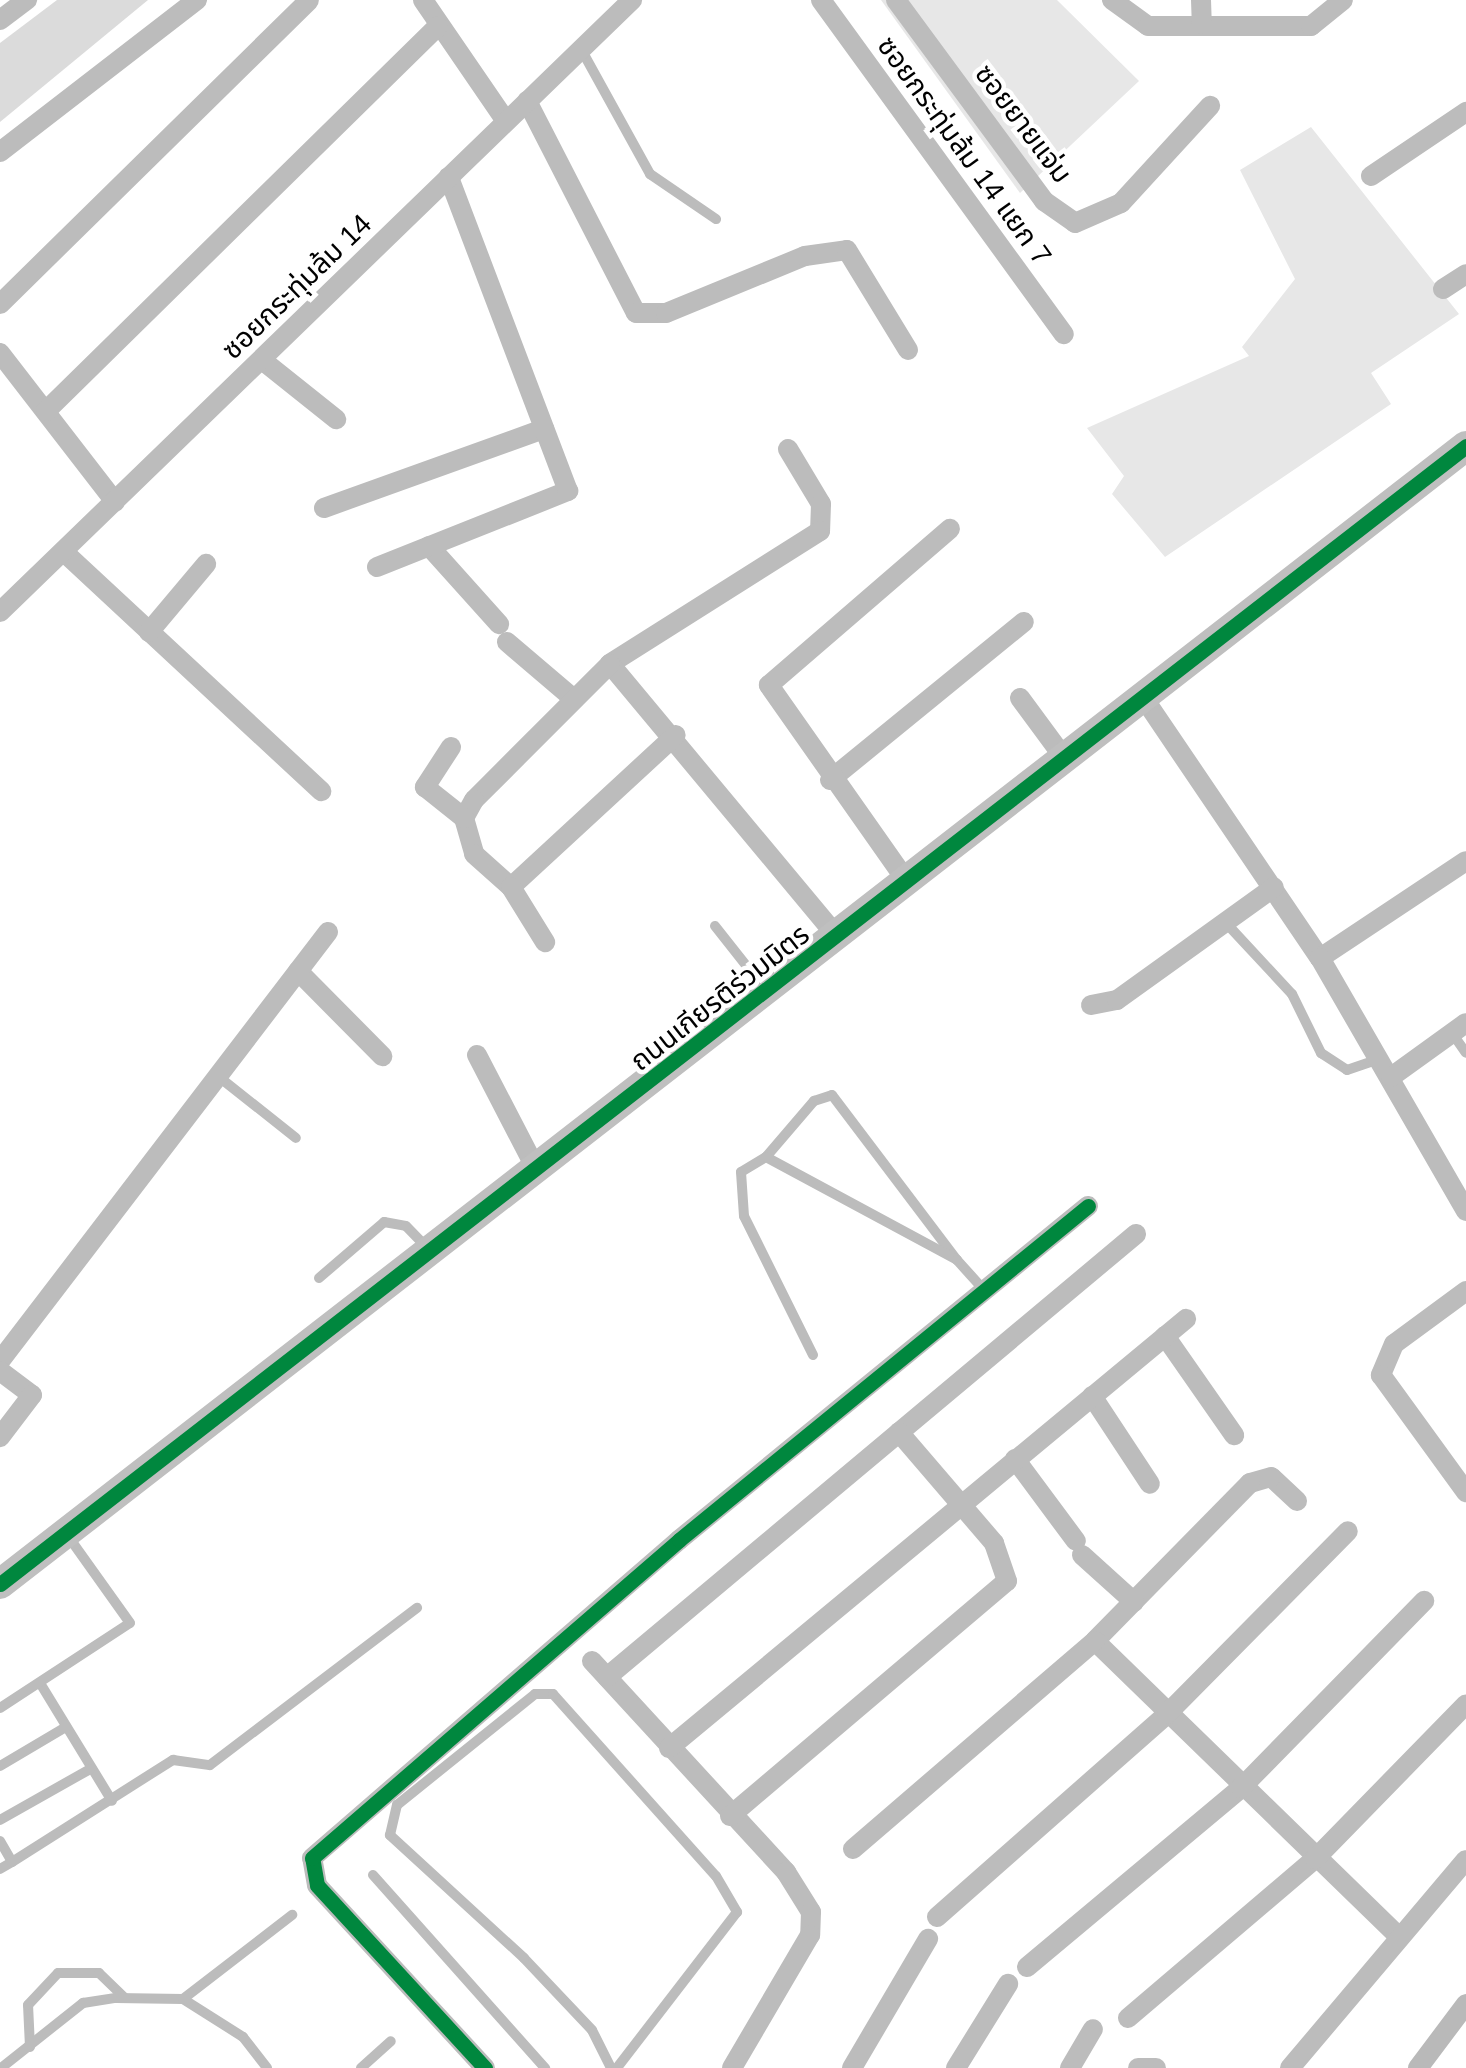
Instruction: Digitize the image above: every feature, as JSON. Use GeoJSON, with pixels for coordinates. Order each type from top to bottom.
{"type":"FeatureCollection","features":[{"type":"Feature","properties":{"kind":"street"},"geometry":{"type":"LineString","coordinates":[[0,20],[27,0]]}},
{"type":"Feature","properties":{"kind":"street"},"geometry":{"type":"LineString","coordinates":[[0,152],[197,0]]}},
{"type":"Feature","properties":{"kind":"street"},"geometry":{"type":"LineString","coordinates":[[0,304],[309,0]]}},
{"type":"Feature","properties":{"kind":"street"},"geometry":{"type":"LineString","coordinates":[[422,0],[506,121]]}},
{"type":"Feature","properties":{"kind":"street","name":"ซอยกระทุ่มล้ม 14"},"geometry":{"type":"LineString","coordinates":[[2,604],[66,554],[632,0]]}},
{"type":"Feature","properties":{"kind":"street","name":"ซอยกระทุ่มล้ม 14 แยก 7"},"geometry":{"type":"LineString","coordinates":[[821,0],[1064,334]]}},
{"type":"Feature","properties":{"kind":"street","name":"ซอยยายแจ่ม"},"geometry":{"type":"LineString","coordinates":[[896,0],[1044,201],[1075,223],[1121,203],[1210,106]]}},
{"type":"Feature","properties":{"kind":"street"},"geometry":{"type":"LineString","coordinates":[[1112,0],[1138,24],[1311,26],[1343,0]]}},
{"type":"Feature","properties":{"kind":"street"},"geometry":{"type":"LineString","coordinates":[[1201,0],[1202,24]]}},
{"type":"Feature","properties":{"kind":"street"},"geometry":{"type":"LineString","coordinates":[[46,411],[438,26]]}},
{"type":"Feature","properties":{"kind":"street"},"geometry":{"type":"LineString","coordinates":[[526,101],[636,313],[666,313],[805,256],[846,250],[908,350]]}},
{"type":"Feature","properties":{"kind":"street"},"geometry":{"type":"LineString","coordinates":[[1371,176],[1466,112]]}},
{"type":"Feature","properties":{"kind":"street"},"geometry":{"type":"LineString","coordinates":[[377,567],[566,497],[448,177]]}},
{"type":"Feature","properties":{"kind":"street"},"geometry":{"type":"LineString","coordinates":[[1443,289],[1466,274]]}},
{"type":"Feature","properties":{"kind":"street"},"geometry":{"type":"LineString","coordinates":[[0,353],[115,502]]}},
{"type":"Feature","properties":{"kind":"street"},"geometry":{"type":"LineString","coordinates":[[262,360],[336,419]]}},
{"type":"Feature","properties":{"kind":"street"},"geometry":{"type":"LineString","coordinates":[[324,508],[544,429]]}},
{"type":"Feature","properties":{"kind":"street","name":"ถนนเกียรติร่วมมิตร"},"geometry":{"type":"LineString","coordinates":[[0,1584],[429,1250],[768,993],[1466,446]]}},
{"type":"Feature","properties":{"kind":"street"},"geometry":{"type":"LineString","coordinates":[[464,818],[610,664],[820,531],[821,504],[788,449]]}},
{"type":"Feature","properties":{"kind":"street"},"geometry":{"type":"LineString","coordinates":[[908,883],[772,697],[772,676],[950,530]]}},
{"type":"Feature","properties":{"kind":"street"},"geometry":{"type":"LineString","coordinates":[[429,546],[503,633],[574,699]]}},
{"type":"Feature","properties":{"kind":"street"},"geometry":{"type":"LineString","coordinates":[[66,554],[321,791]]}},
{"type":"Feature","properties":{"kind":"street"},"geometry":{"type":"LineString","coordinates":[[148,632],[206,564]]}},
{"type":"Feature","properties":{"kind":"street"},"geometry":{"type":"LineString","coordinates":[[830,780],[1024,622]]}},
{"type":"Feature","properties":{"kind":"street"},"geometry":{"type":"LineString","coordinates":[[610,664],[676,735],[838,938]]}},
{"type":"Feature","properties":{"kind":"street"},"geometry":{"type":"LineString","coordinates":[[1143,697],[1320,958],[1466,1211]]}},
{"type":"Feature","properties":{"kind":"street"},"geometry":{"type":"LineString","coordinates":[[1020,698],[1065,758]]}},
{"type":"Feature","properties":{"kind":"street"},"geometry":{"type":"LineString","coordinates":[[511,887],[676,735]]}},
{"type":"Feature","properties":{"kind":"street"},"geometry":{"type":"LineString","coordinates":[[451,747],[425,787],[464,818],[474,854],[511,887],[546,942]]}},
{"type":"Feature","properties":{"kind":"street"},"geometry":{"type":"LineString","coordinates":[[1320,958],[1466,860]]}},
{"type":"Feature","properties":{"kind":"street"},"geometry":{"type":"LineString","coordinates":[[1092,1005],[1118,1000],[1274,887]]}},
{"type":"Feature","properties":{"kind":"street"},"geometry":{"type":"LineString","coordinates":[[0,1361],[328,932]]}},
{"type":"Feature","properties":{"kind":"street"},"geometry":{"type":"LineString","coordinates":[[298,971],[382,1056]]}},
{"type":"Feature","properties":{"kind":"street"},"geometry":{"type":"LineString","coordinates":[[1386,1068],[1459,1028]]}},
{"type":"Feature","properties":{"kind":"street"},"geometry":{"type":"LineString","coordinates":[[477,1055],[536,1170]]}},
{"type":"Feature","properties":{"kind":"street"},"geometry":{"type":"LineString","coordinates":[[485,2068],[317,1885],[312,1858],[1088,1206]]}},
{"type":"Feature","properties":{"kind":"street"},"geometry":{"type":"LineString","coordinates":[[732,2068],[813,1924],[786,1872],[730,1816],[600,1669],[899,1432],[1136,1234]]}},
{"type":"Feature","properties":{"kind":"street"},"geometry":{"type":"LineString","coordinates":[[1466,1291],[1394,1344],[1381,1375],[1466,1492]]}},
{"type":"Feature","properties":{"kind":"street"},"geometry":{"type":"LineString","coordinates":[[670,1748],[1186,1318]]}},
{"type":"Feature","properties":{"kind":"street"},"geometry":{"type":"LineString","coordinates":[[1164,1336],[1234,1435]]}},
{"type":"Feature","properties":{"kind":"street"},"geometry":{"type":"LineString","coordinates":[[0,1371],[32,1395],[0,1437]]}},
{"type":"Feature","properties":{"kind":"street"},"geometry":{"type":"LineString","coordinates":[[1092,1396],[1150,1484]]}},
{"type":"Feature","properties":{"kind":"street"},"geometry":{"type":"LineString","coordinates":[[730,1816],[1000,1592],[1004,1561],[963,1502],[899,1432]]}},
{"type":"Feature","properties":{"kind":"street"},"geometry":{"type":"LineString","coordinates":[[1015,1459],[1079,1548],[1134,1602]]}},
{"type":"Feature","properties":{"kind":"street"},"geometry":{"type":"LineString","coordinates":[[853,1849],[1095,1641],[1250,1483],[1271,1478],[1297,1501]]}},
{"type":"Feature","properties":{"kind":"street"},"geometry":{"type":"LineString","coordinates":[[937,1917],[1167,1714],[1348,1530]]}},
{"type":"Feature","properties":{"kind":"street"},"geometry":{"type":"LineString","coordinates":[[1027,1966],[1241,1788],[1424,1601]]}},
{"type":"Feature","properties":{"kind":"street"},"geometry":{"type":"LineString","coordinates":[[1095,1641],[1241,1788],[1396,1934]]}},
{"type":"Feature","properties":{"kind":"street"},"geometry":{"type":"LineString","coordinates":[[1128,2018],[1315,1860],[1466,1704]]}},
{"type":"Feature","properties":{"kind":"street"},"geometry":{"type":"LineString","coordinates":[[1290,2068],[1396,1934],[1466,1860]]}},
{"type":"Feature","properties":{"kind":"street"},"geometry":{"type":"LineString","coordinates":[[852,2068],[928,1939]]}},
{"type":"Feature","properties":{"kind":"street"},"geometry":{"type":"LineString","coordinates":[[956,2068],[1008,1984]]}},
{"type":"Feature","properties":{"kind":"street"},"geometry":{"type":"LineString","coordinates":[[1070,2068],[1093,2029]]}},
{"type":"Feature","properties":{"kind":"street"},"geometry":{"type":"LineString","coordinates":[[1138,2068],[1156,2068]]}},
{"type":"Feature","properties":{"kind":"lane"},"geometry":{"type":"LineString","coordinates":[[581,49],[650,174],[716,219]]}},
{"type":"Feature","properties":{"kind":"lane"},"geometry":{"type":"LineString","coordinates":[[1226,923],[1292,994],[1321,1053],[1347,1070],[1386,1068]]}},
{"type":"Feature","properties":{"kind":"lane"},"geometry":{"type":"LineString","coordinates":[[715,926],[768,993]]}},
{"type":"Feature","properties":{"kind":"lane"},"geometry":{"type":"LineString","coordinates":[[1459,1028],[1466,1053]]}},
{"type":"Feature","properties":{"kind":"lane"},"geometry":{"type":"LineString","coordinates":[[220,1077],[296,1138]]}},
{"type":"Feature","properties":{"kind":"lane"},"geometry":{"type":"LineString","coordinates":[[813,1355],[744,1216],[740,1172],[766,1158],[814,1100],[832,1095],[985,1291]]}},
{"type":"Feature","properties":{"kind":"lane"},"geometry":{"type":"LineString","coordinates":[[766,1158],[957,1260]]}},
{"type":"Feature","properties":{"kind":"lane"},"geometry":{"type":"LineString","coordinates":[[320,1278],[384,1222],[406,1226],[429,1250]]}},
{"type":"Feature","properties":{"kind":"lane"},"geometry":{"type":"LineString","coordinates":[[0,1708],[130,1624],[66,1533]]}},
{"type":"Feature","properties":{"kind":"lane"},"geometry":{"type":"LineString","coordinates":[[0,1869],[178,1758],[210,1765],[417,1608]]}},
{"type":"Feature","properties":{"kind":"lane"},"geometry":{"type":"LineString","coordinates":[[40,1683],[112,1801]]}},
{"type":"Feature","properties":{"kind":"lane"},"geometry":{"type":"LineString","coordinates":[[535,1694],[553,1694],[716,1876],[738,1912],[614,2068],[592,2030],[538,1972],[390,1836],[397,1805],[535,1694]]}},
{"type":"Feature","properties":{"kind":"lane"},"geometry":{"type":"LineString","coordinates":[[0,1766],[66,1727]]}},
{"type":"Feature","properties":{"kind":"lane"},"geometry":{"type":"LineString","coordinates":[[0,1820],[90,1769]]}},
{"type":"Feature","properties":{"kind":"lane"},"geometry":{"type":"LineString","coordinates":[[0,1841],[12,1862]]}},
{"type":"Feature","properties":{"kind":"lane"},"geometry":{"type":"LineString","coordinates":[[373,1875],[545,2068]]}},
{"type":"Feature","properties":{"kind":"lane"},"geometry":{"type":"LineString","coordinates":[[184,2000],[292,1915]]}},
{"type":"Feature","properties":{"kind":"lane"},"geometry":{"type":"LineString","coordinates":[[30,2048],[28,2005],[58,1973],[99,1973],[126,1998]]}},
{"type":"Feature","properties":{"kind":"lane"},"geometry":{"type":"LineString","coordinates":[[1,2068],[83,2003],[126,1998],[184,2000],[243,2037],[267,2068]]}},
{"type":"Feature","properties":{"kind":"lane"},"geometry":{"type":"LineString","coordinates":[[361,2068],[391,2041]]}},
{"type":"Feature","properties":{"kind":"shaded area"},"geometry":{"type":"Polygon","coordinates":[[[881,0],[1057,0],[1139,81],[1020,193],[881,0]]]}},
{"type":"Feature","properties":{"kind":"shaded area"},"geometry":{"type":"Polygon","coordinates":[[[1311,127],[1459,314],[1371,373],[1391,404],[1165,557],[1112,494],[1124,476],[1087,428],[1249,356],[1242,347],[1295,279],[1240,170],[1311,127]]]}},
{"type":"Feature","properties":{"kind":"building"},"geometry":{"type":"Polygon","coordinates":[[[57,0],[148,0],[0,122],[0,43],[57,0]]]}},
{"type":"Feature","properties":{"kind":"waterway"},"geometry":{"type":"LineString","coordinates":[[1418,2068],[1466,2004]]}},
{"type":"Feature","properties":{"kind":"cycle path"},"geometry":{"type":"LineString","coordinates":[[0,1584],[1466,446]]}},
{"type":"Feature","properties":{"kind":"cycle path"},"geometry":{"type":"LineString","coordinates":[[485,2068],[317,1885],[312,1858],[679,1540],[1088,1206]]}}]}
